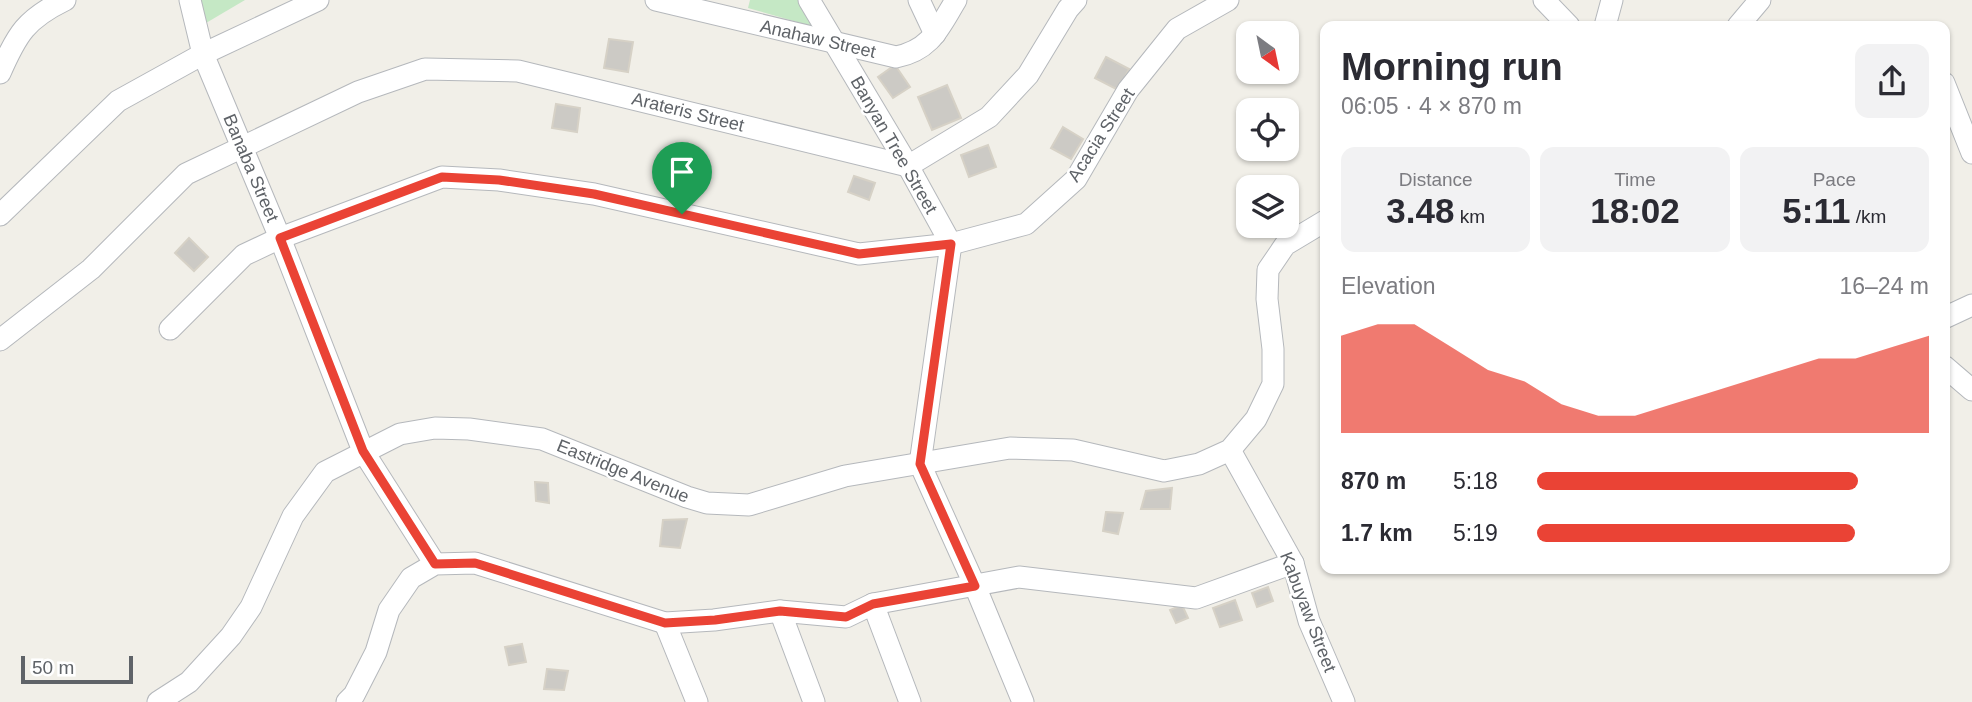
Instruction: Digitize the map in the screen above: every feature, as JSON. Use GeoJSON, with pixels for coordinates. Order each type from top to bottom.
{"type":"FeatureCollection","features":[{"type":"Feature","properties":{"kind":"street"},"geometry":{"type":"LineString","coordinates":[[0,73],[14,41],[35,17],[65,0]]}},
{"type":"Feature","properties":{"kind":"street","name":"Banaba Street"},"geometry":{"type":"LineString","coordinates":[[190,0],[203,54],[280,238],[363,451],[435,564]]}},
{"type":"Feature","properties":{"kind":"street"},"geometry":{"type":"LineString","coordinates":[[0,215],[118,101],[203,54],[317,0]]}},
{"type":"Feature","properties":{"kind":"street","name":"Anahaw Street"},"geometry":{"type":"LineString","coordinates":[[656,0],[896,57],[912,54],[935,34],[956,0]]}},
{"type":"Feature","properties":{"kind":"street","name":"Banyan Tree Street"},"geometry":{"type":"LineString","coordinates":[[810,0],[951,244]]}},
{"type":"Feature","properties":{"kind":"street"},"geometry":{"type":"LineString","coordinates":[[919,0],[935,34]]}},
{"type":"Feature","properties":{"kind":"street"},"geometry":{"type":"LineString","coordinates":[[908,166],[989,117],[1028,75],[1076,0]]}},
{"type":"Feature","properties":{"kind":"street","name":"Acacia Street"},"geometry":{"type":"LineString","coordinates":[[170,329],[244,255],[280,238],[442,177],[499,180],[594,194],[859,254],[951,244],[1026,224],[1076,179],[1128,90],[1177,29],[1228,0]]}},
{"type":"Feature","properties":{"kind":"street"},"geometry":{"type":"LineString","coordinates":[[1544,0],[1564,21]]}},
{"type":"Feature","properties":{"kind":"street"},"geometry":{"type":"LineString","coordinates":[[1606,21],[1612,0]]}},
{"type":"Feature","properties":{"kind":"street"},"geometry":{"type":"LineString","coordinates":[[1742,21],[1760,0]]}},
{"type":"Feature","properties":{"kind":"street","name":"Arateris Street"},"geometry":{"type":"LineString","coordinates":[[0,340],[91,269],[186,174],[358,92],[425,69],[518,71],[908,166]]}},
{"type":"Feature","properties":{"kind":"street"},"geometry":{"type":"LineString","coordinates":[[1950,98],[1972,153]]}},
{"type":"Feature","properties":{"kind":"street","name":"Eastridge Avenue"},"geometry":{"type":"LineString","coordinates":[[158,702],[189,682],[230,636],[251,607],[293,516],[325,472],[400,434],[435,428],[542,439],[687,498],[707,503],[749,505],[845,476],[1010,447],[1073,450],[1164,471],[1199,464],[1230,450],[1256,419],[1273,384],[1273,349],[1267,299],[1268,271],[1285,245],[1320,223]]}},
{"type":"Feature","properties":{"kind":"street"},"geometry":{"type":"LineString","coordinates":[[951,244],[920,464],[1023,702]]}},
{"type":"Feature","properties":{"kind":"street"},"geometry":{"type":"LineString","coordinates":[[1950,315],[1972,305]]}},
{"type":"Feature","properties":{"kind":"street"},"geometry":{"type":"LineString","coordinates":[[1950,371],[1972,390]]}},
{"type":"Feature","properties":{"kind":"street","name":"Kabuyaw Street"},"geometry":{"type":"LineString","coordinates":[[1230,450],[1293,563],[1309,621],[1344,702]]}},
{"type":"Feature","properties":{"kind":"street"},"geometry":{"type":"LineString","coordinates":[[347,702],[354,695],[376,652],[389,610],[411,578],[435,564],[475,563],[665,623],[715,620],[780,611],[846,617],[873,604],[1019,577],[1196,598],[1293,563]]}},
{"type":"Feature","properties":{"kind":"street"},"geometry":{"type":"LineString","coordinates":[[873,604],[910,702]]}},
{"type":"Feature","properties":{"kind":"street"},"geometry":{"type":"LineString","coordinates":[[780,611],[814,702]]}},
{"type":"Feature","properties":{"kind":"street"},"geometry":{"type":"LineString","coordinates":[[665,623],[697,702]]}},
{"type":"Feature","properties":{"kind":"green space"},"geometry":{"type":"Polygon","coordinates":[[[201,0],[245,0],[206,23],[201,0]]]}},
{"type":"Feature","properties":{"kind":"green space"},"geometry":{"type":"Polygon","coordinates":[[[750,0],[808,0],[818,28],[748,8],[750,0]]]}},
{"type":"Feature","properties":{"kind":"building"},"geometry":{"type":"Polygon","coordinates":[[[609,39],[633,42],[628,72],[604,68],[609,39]]]}},
{"type":"Feature","properties":{"kind":"building"},"geometry":{"type":"Polygon","coordinates":[[[1106,57],[1129,69],[1118,90],[1095,78],[1106,57]]]}},
{"type":"Feature","properties":{"kind":"building"},"geometry":{"type":"Polygon","coordinates":[[[895,65],[910,87],[893,98],[878,77],[895,65]]]}},
{"type":"Feature","properties":{"kind":"building"},"geometry":{"type":"Polygon","coordinates":[[[947,85],[961,118],[932,130],[918,97],[947,85]]]}},
{"type":"Feature","properties":{"kind":"building"},"geometry":{"type":"Polygon","coordinates":[[[556,104],[580,108],[577,132],[552,128],[556,104]]]}},
{"type":"Feature","properties":{"kind":"building"},"geometry":{"type":"Polygon","coordinates":[[[1063,127],[1083,139],[1071,159],[1051,148],[1063,127]]]}},
{"type":"Feature","properties":{"kind":"building"},"geometry":{"type":"Polygon","coordinates":[[[988,145],[996,167],[969,177],[961,155],[988,145]]]}},
{"type":"Feature","properties":{"kind":"building"},"geometry":{"type":"Polygon","coordinates":[[[854,176],[875,183],[869,200],[848,192],[854,176]]]}},
{"type":"Feature","properties":{"kind":"building"},"geometry":{"type":"Polygon","coordinates":[[[189,238],[208,257],[194,271],[175,253],[189,238]]]}},
{"type":"Feature","properties":{"kind":"building"},"geometry":{"type":"Polygon","coordinates":[[[535,482],[548,483],[549,503],[536,501],[535,482]]]}},
{"type":"Feature","properties":{"kind":"building"},"geometry":{"type":"Polygon","coordinates":[[[1172,488],[1170,509],[1141,509],[1146,491],[1172,488]]]}},
{"type":"Feature","properties":{"kind":"building"},"geometry":{"type":"Polygon","coordinates":[[[1106,512],[1123,513],[1118,534],[1103,531],[1106,512]]]}},
{"type":"Feature","properties":{"kind":"building"},"geometry":{"type":"Polygon","coordinates":[[[687,519],[680,548],[660,546],[663,520],[687,519]]]}},
{"type":"Feature","properties":{"kind":"building"},"geometry":{"type":"Polygon","coordinates":[[[1268,587],[1273,601],[1257,607],[1252,593],[1268,587]]]}},
{"type":"Feature","properties":{"kind":"building"},"geometry":{"type":"Polygon","coordinates":[[[1235,600],[1242,620],[1220,627],[1213,608],[1235,600]]]}},
{"type":"Feature","properties":{"kind":"building"},"geometry":{"type":"Polygon","coordinates":[[[1182,605],[1188,618],[1176,623],[1170,610],[1182,605]]]}},
{"type":"Feature","properties":{"kind":"building"},"geometry":{"type":"Polygon","coordinates":[[[522,644],[526,662],[509,665],[505,647],[522,644]]]}},
{"type":"Feature","properties":{"kind":"building"},"geometry":{"type":"Polygon","coordinates":[[[547,669],[568,671],[564,690],[544,689],[547,669]]]}},
{"type":"Feature","properties":{"kind":"route"},"geometry":{"type":"LineString","coordinates":[[442,177],[499,180],[594,194],[682,214],[859,254],[951,244],[920,464],[975,586],[873,604],[846,617],[780,611],[715,620],[665,623],[475,563],[435,564],[363,451],[280,238],[442,177]]}}]}
